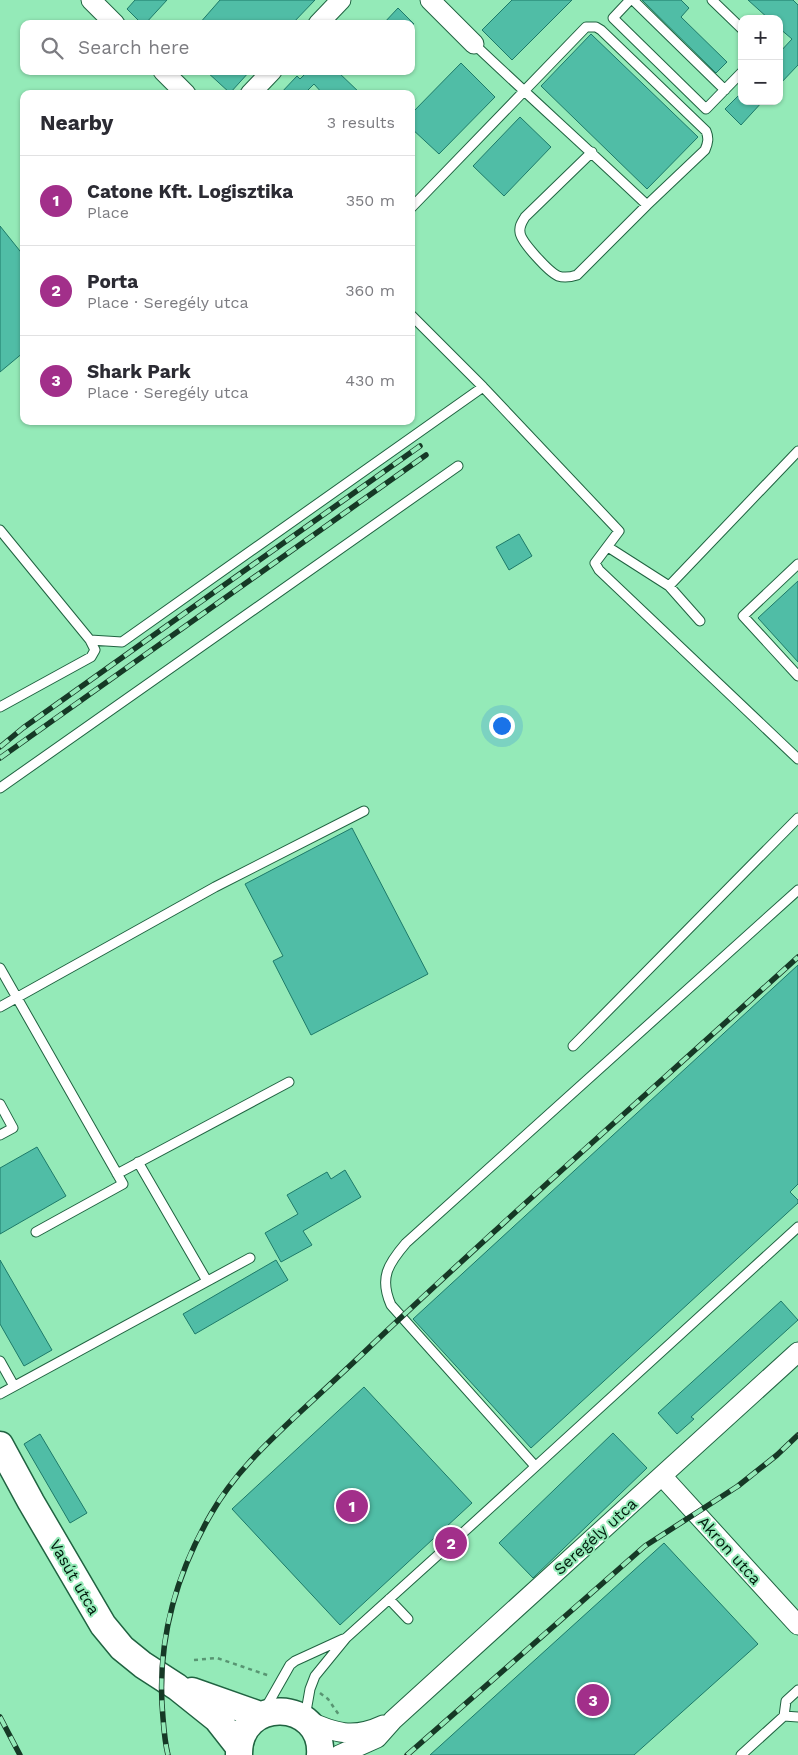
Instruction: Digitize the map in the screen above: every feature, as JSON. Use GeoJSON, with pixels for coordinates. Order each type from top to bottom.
{"type":"FeatureCollection","features":[{"type":"Feature","properties":{"kind":"street"},"geometry":{"type":"LineString","coordinates":[[91,0],[111,20]]}},
{"type":"Feature","properties":{"kind":"street"},"geometry":{"type":"LineString","coordinates":[[322,20],[341,0]]}},
{"type":"Feature","properties":{"kind":"street"},"geometry":{"type":"LineString","coordinates":[[430,0],[474,44]]}},
{"type":"Feature","properties":{"kind":"street"},"geometry":{"type":"LineString","coordinates":[[167,75],[182,90]]}},
{"type":"Feature","properties":{"kind":"street"},"geometry":{"type":"LineString","coordinates":[[254,90],[268,75]]}},
{"type":"Feature","properties":{"kind":"street","name":"Seregély utca"},"geometry":{"type":"LineString","coordinates":[[338,1755],[377,1738],[393,1720],[798,1352]]}},
{"type":"Feature","properties":{"kind":"street","name":"Vasút utca"},"geometry":{"type":"LineString","coordinates":[[0,1445],[103,1625],[122,1648],[177,1687],[217,1719],[239,1751]]}},
{"type":"Feature","properties":{"kind":"street","name":"Akron utca"},"geometry":{"type":"LineString","coordinates":[[662,1476],[798,1625]]}},
{"type":"Feature","properties":{"kind":"street","name":"Vasút utca"},"geometry":{"type":"LineString","coordinates":[[177,1687],[200,1693],[260,1715]]}},
{"type":"Feature","properties":{"kind":"street"},"geometry":{"type":"LineString","coordinates":[[260,1715],[278,1710],[297,1714],[305,1720],[317,1736],[320,1755]]}},
{"type":"Feature","properties":{"kind":"street","name":"Vasút utca"},"geometry":{"type":"LineString","coordinates":[[239,1751],[241,1740],[248,1725],[260,1715]]}},
{"type":"Feature","properties":{"kind":"street","name":"Seregély utca"},"geometry":{"type":"LineString","coordinates":[[305,1720],[344,1734],[375,1728],[393,1720]]}},
{"type":"Feature","properties":{"kind":"lane"},"geometry":{"type":"LineString","coordinates":[[725,90],[631,0],[613,18],[706,109],[725,90],[738,76]]}},
{"type":"Feature","properties":{"kind":"lane"},"geometry":{"type":"LineString","coordinates":[[712,0],[738,25]]}},
{"type":"Feature","properties":{"kind":"lane"},"geometry":{"type":"LineString","coordinates":[[415,204],[586,27],[596,27],[601,30],[706,131],[708,137],[705,150],[577,275],[571,277],[558,276],[524,242],[520,230],[521,224],[525,217],[592,152]]}},
{"type":"Feature","properties":{"kind":"lane"},"geometry":{"type":"LineString","coordinates":[[474,44],[647,205]]}},
{"type":"Feature","properties":{"kind":"lane"},"geometry":{"type":"LineString","coordinates":[[415,319],[619,531],[595,563],[599,570],[798,759]]}},
{"type":"Feature","properties":{"kind":"lane"},"geometry":{"type":"LineString","coordinates":[[90,640],[122,642],[482,387]]}},
{"type":"Feature","properties":{"kind":"lane"},"geometry":{"type":"LineString","coordinates":[[670,586],[798,451]]}},
{"type":"Feature","properties":{"kind":"lane"},"geometry":{"type":"LineString","coordinates":[[0,788],[458,466]]}},
{"type":"Feature","properties":{"kind":"lane"},"geometry":{"type":"LineString","coordinates":[[0,530],[90,640],[95,650],[91,657],[0,707]]}},
{"type":"Feature","properties":{"kind":"lane"},"geometry":{"type":"LineString","coordinates":[[608,547],[670,586],[700,621]]}},
{"type":"Feature","properties":{"kind":"lane"},"geometry":{"type":"LineString","coordinates":[[798,564],[743,616],[798,676]]}},
{"type":"Feature","properties":{"kind":"lane"},"geometry":{"type":"LineString","coordinates":[[0,1007],[216,887],[364,810]]}},
{"type":"Feature","properties":{"kind":"lane"},"geometry":{"type":"LineString","coordinates":[[573,1046],[798,818]]}},
{"type":"Feature","properties":{"kind":"lane"},"geometry":{"type":"LineString","coordinates":[[535,1466],[391,1305],[386,1294],[387,1270],[394,1257],[406,1243],[798,890]]}},
{"type":"Feature","properties":{"kind":"lane"},"geometry":{"type":"LineString","coordinates":[[0,968],[123,1184],[36,1232]]}},
{"type":"Feature","properties":{"kind":"lane"},"geometry":{"type":"LineString","coordinates":[[117,1174],[288,1082]]}},
{"type":"Feature","properties":{"kind":"lane"},"geometry":{"type":"LineString","coordinates":[[0,1104],[13,1128],[0,1136]]}},
{"type":"Feature","properties":{"kind":"lane"},"geometry":{"type":"LineString","coordinates":[[138,1162],[206,1281]]}},
{"type":"Feature","properties":{"kind":"lane"},"geometry":{"type":"LineString","coordinates":[[455,1540],[798,1227]]}},
{"type":"Feature","properties":{"kind":"lane"},"geometry":{"type":"LineString","coordinates":[[0,1394],[250,1258]]}},
{"type":"Feature","properties":{"kind":"lane"},"geometry":{"type":"LineString","coordinates":[[0,1361],[14,1386]]}},
{"type":"Feature","properties":{"kind":"lane"},"geometry":{"type":"LineString","coordinates":[[305,1720],[312,1682],[315,1676],[346,1638],[448,1546]]}},
{"type":"Feature","properties":{"kind":"lane"},"geometry":{"type":"LineString","coordinates":[[389,1599],[408,1618]]}},
{"type":"Feature","properties":{"kind":"lane"},"geometry":{"type":"LineString","coordinates":[[260,1715],[290,1665],[346,1638]]}},
{"type":"Feature","properties":{"kind":"lane"},"geometry":{"type":"LineString","coordinates":[[741,1755],[784,1716],[786,1701],[798,1690]]}},
{"type":"Feature","properties":{"kind":"lane"},"geometry":{"type":"LineString","coordinates":[[784,1716],[798,1717]]}},
{"type":"Feature","properties":{"kind":"building"},"geometry":{"type":"Polygon","coordinates":[[[135,0],[167,0],[149,20],[138,20],[127,9],[135,0]]]}},
{"type":"Feature","properties":{"kind":"building"},"geometry":{"type":"Polygon","coordinates":[[[220,0],[315,0],[296,20],[202,20],[220,0]]]}},
{"type":"Feature","properties":{"kind":"building"},"geometry":{"type":"Polygon","coordinates":[[[512,0],[572,0],[512,60],[482,30],[512,0]]]}},
{"type":"Feature","properties":{"kind":"building"},"geometry":{"type":"Polygon","coordinates":[[[642,0],[681,0],[689,8],[681,17],[727,62],[716,73],[642,0]]]}},
{"type":"Feature","properties":{"kind":"building"},"geometry":{"type":"Polygon","coordinates":[[[748,0],[793,0],[798,5],[798,65],[783,81],[783,49],[792,39],[783,31],[783,15],[765,15],[748,0]]]}},
{"type":"Feature","properties":{"kind":"building"},"geometry":{"type":"Polygon","coordinates":[[[398,8],[410,20],[387,20],[398,8]]]}},
{"type":"Feature","properties":{"kind":"building"},"geometry":{"type":"Polygon","coordinates":[[[591,34],[698,137],[647,189],[541,86],[591,34]]]}},
{"type":"Feature","properties":{"kind":"building"},"geometry":{"type":"Polygon","coordinates":[[[461,63],[495,97],[439,154],[415,132],[415,110],[461,63]]]}},
{"type":"Feature","properties":{"kind":"building"},"geometry":{"type":"Polygon","coordinates":[[[210,75],[246,75],[233,90],[227,90],[210,75]]]}},
{"type":"Feature","properties":{"kind":"building"},"geometry":{"type":"Polygon","coordinates":[[[304,75],[341,75],[357,90],[319,90],[314,84],[308,90],[284,90],[297,76],[300,79],[304,75]]]}},
{"type":"Feature","properties":{"kind":"building"},"geometry":{"type":"Polygon","coordinates":[[[738,96],[738,105],[759,105],[741,125],[725,109],[738,96]]]}},
{"type":"Feature","properties":{"kind":"building"},"geometry":{"type":"Polygon","coordinates":[[[520,117],[551,147],[504,196],[473,166],[520,117]]]}},
{"type":"Feature","properties":{"kind":"building"},"geometry":{"type":"Polygon","coordinates":[[[0,226],[20,251],[20,355],[0,372],[0,226]]]}},
{"type":"Feature","properties":{"kind":"building"},"geometry":{"type":"Polygon","coordinates":[[[519,534],[532,556],[509,570],[496,547],[519,534]]]}},
{"type":"Feature","properties":{"kind":"building"},"geometry":{"type":"Polygon","coordinates":[[[798,581],[798,662],[758,618],[798,581]]]}},
{"type":"Feature","properties":{"kind":"building"},"geometry":{"type":"Polygon","coordinates":[[[352,828],[428,974],[311,1035],[273,961],[283,956],[245,884],[352,828]]]}},
{"type":"Feature","properties":{"kind":"building"},"geometry":{"type":"Polygon","coordinates":[[[798,965],[798,1184],[790,1192],[798,1200],[798,1203],[531,1448],[413,1319],[798,965]]]}},
{"type":"Feature","properties":{"kind":"building"},"geometry":{"type":"Polygon","coordinates":[[[37,1147],[66,1196],[0,1234],[0,1168],[37,1147]]]}},
{"type":"Feature","properties":{"kind":"building"},"geometry":{"type":"Polygon","coordinates":[[[345,1170],[361,1197],[303,1231],[312,1245],[281,1262],[265,1233],[298,1214],[287,1195],[327,1172],[331,1179],[345,1170]]]}},
{"type":"Feature","properties":{"kind":"building"},"geometry":{"type":"Polygon","coordinates":[[[0,1260],[52,1350],[24,1366],[0,1324],[0,1260]]]}},
{"type":"Feature","properties":{"kind":"building"},"geometry":{"type":"Polygon","coordinates":[[[276,1260],[288,1280],[195,1334],[183,1314],[276,1260]]]}},
{"type":"Feature","properties":{"kind":"building"},"geometry":{"type":"Polygon","coordinates":[[[781,1301],[798,1320],[691,1417],[694,1419],[677,1434],[658,1413],[781,1301]]]}},
{"type":"Feature","properties":{"kind":"building"},"geometry":{"type":"Polygon","coordinates":[[[364,1387],[472,1503],[340,1625],[232,1509],[364,1387]]]}},
{"type":"Feature","properties":{"kind":"building"},"geometry":{"type":"Polygon","coordinates":[[[613,1433],[647,1468],[533,1578],[499,1543],[613,1433]]]}},
{"type":"Feature","properties":{"kind":"building"},"geometry":{"type":"Polygon","coordinates":[[[40,1434],[87,1513],[70,1523],[24,1444],[40,1434]]]}},
{"type":"Feature","properties":{"kind":"building"},"geometry":{"type":"Polygon","coordinates":[[[664,1543],[758,1644],[634,1755],[430,1755],[664,1543]]]}},
{"type":"Feature","properties":{"kind":"railway"},"geometry":{"type":"LineString","coordinates":[[0,747],[23,728],[420,446]]}},
{"type":"Feature","properties":{"kind":"railway"},"geometry":{"type":"LineString","coordinates":[[0,758],[426,455]]}},
{"type":"Feature","properties":{"kind":"railway"},"geometry":{"type":"LineString","coordinates":[[168,1755],[164,1732],[162,1664],[170,1613],[178,1587],[198,1538],[229,1486],[274,1437],[428,1292],[798,957]]}},
{"type":"Feature","properties":{"kind":"railway"},"geometry":{"type":"LineString","coordinates":[[407,1755],[645,1546],[738,1486],[777,1455],[798,1435]]}},
{"type":"Feature","properties":{"kind":"railway"},"geometry":{"type":"LineString","coordinates":[[0,1717],[20,1755]]}},
{"type":"Feature","properties":{"kind":"place","name":"Catone Kft. Logisztika"},"geometry":{"type":"Point","coordinates":[352,1506]}},
{"type":"Feature","properties":{"kind":"place","name":"Porta"},"geometry":{"type":"Point","coordinates":[451,1543]}},
{"type":"Feature","properties":{"kind":"place","name":"Shark Park"},"geometry":{"type":"Point","coordinates":[593,1700]}}]}
